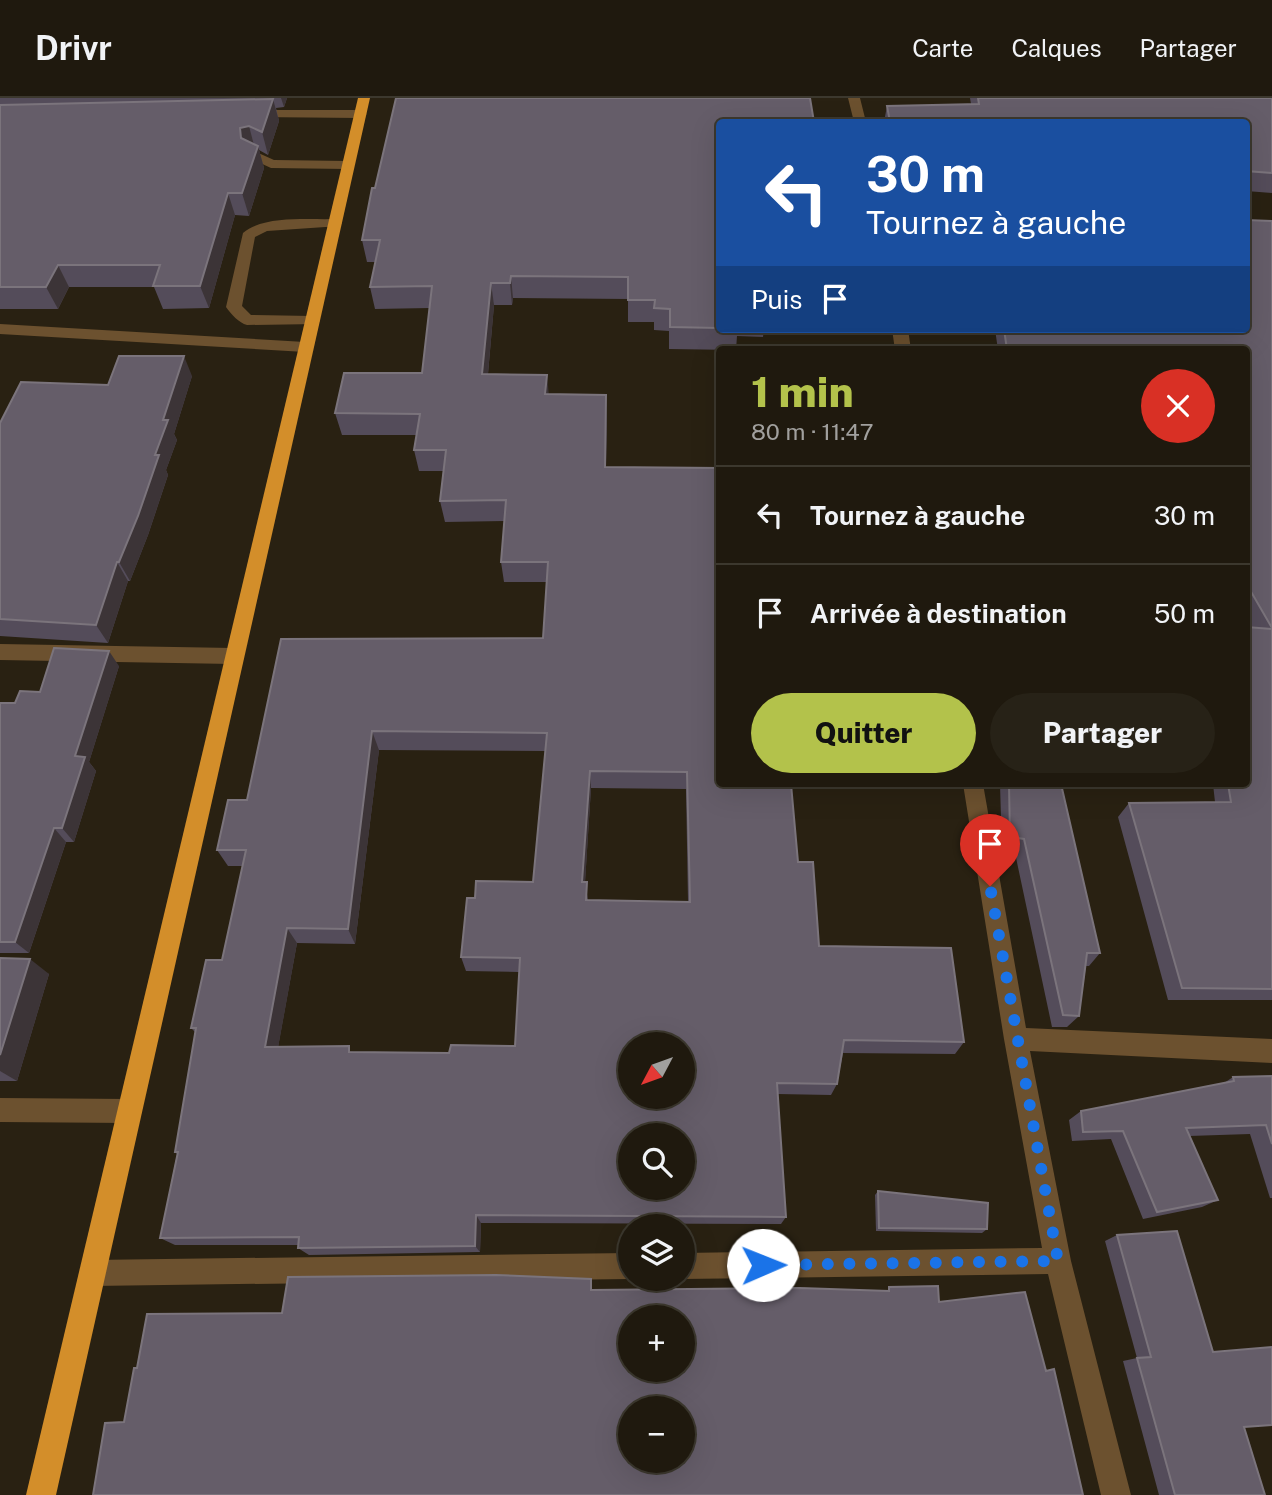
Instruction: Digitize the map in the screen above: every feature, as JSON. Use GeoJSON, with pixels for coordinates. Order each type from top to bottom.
{"type":"FeatureCollection","features":[{"type":"Feature","properties":{"kind":"highway"},"geometry":{"type":"LineString","coordinates":[[41,1495],[360,112]]}},
{"type":"Feature","properties":{"kind":"street"},"geometry":{"type":"LineString","coordinates":[[854,98],[859,119]]}},
{"type":"Feature","properties":{"kind":"street"},"geometry":{"type":"LineString","coordinates":[[240,114],[360,112]]}},
{"type":"Feature","properties":{"kind":"street"},"geometry":{"type":"LineString","coordinates":[[260,130],[276,121],[360,112]]}},
{"type":"Feature","properties":{"kind":"street"},"geometry":{"type":"LineString","coordinates":[[254,155],[271,164],[347,164]]}},
{"type":"Feature","properties":{"kind":"street"},"geometry":{"type":"LineString","coordinates":[[312,321],[247,320],[239,314],[234,307],[248,236],[266,227],[335,223]]}},
{"type":"Feature","properties":{"kind":"street"},"geometry":{"type":"LineString","coordinates":[[0,329],[305,347]]}},
{"type":"Feature","properties":{"kind":"street"},"geometry":{"type":"LineString","coordinates":[[0,652],[233,656]]}},
{"type":"Feature","properties":{"kind":"street"},"geometry":{"type":"LineString","coordinates":[[974,787],[1016,1039],[1058,1261],[1116,1495]]}},
{"type":"Feature","properties":{"kind":"street"},"geometry":{"type":"LineString","coordinates":[[1016,1039],[1272,1051]]}},
{"type":"Feature","properties":{"kind":"street"},"geometry":{"type":"LineString","coordinates":[[0,1110],[129,1111]]}},
{"type":"Feature","properties":{"kind":"street"},"geometry":{"type":"LineString","coordinates":[[695,1266],[1058,1261]]}},
{"type":"Feature","properties":{"kind":"street"},"geometry":{"type":"LineString","coordinates":[[92,1273],[618,1266]]}},
{"type":"Feature","properties":{"kind":"building"},"geometry":{"type":"Polygon","coordinates":[[[396,98],[810,98],[814,119],[716,119],[716,328],[670,327],[670,309],[654,308],[655,300],[628,300],[628,277],[511,276],[510,283],[491,283],[482,374],[547,375],[545,394],[606,395],[605,467],[716,468],[716,787],[791,787],[798,862],[813,862],[819,946],[951,948],[964,1042],[844,1040],[837,1084],[777,1083],[786,1217],[695,1216],[695,1214],[476,1215],[475,1246],[298,1248],[299,1237],[160,1238],[178,1152],[175,1152],[196,1028],[191,1028],[206,960],[222,960],[246,850],[217,850],[228,800],[247,800],[281,639],[543,638],[548,562],[501,562],[506,500],[440,501],[446,450],[414,450],[420,414],[335,413],[344,373],[422,373],[432,286],[370,287],[380,240],[362,240],[372,188],[375,188],[396,98]],[[372,731],[348,929],[287,928],[265,1047],[349,1046],[349,1052],[449,1053],[451,1045],[515,1046],[520,958],[461,957],[467,898],[475,898],[476,881],[533,882],[547,733],[372,731]],[[590,771],[582,882],[587,882],[586,900],[690,902],[687,772],[590,771]]]}},
{"type":"Feature","properties":{"kind":"building"},"geometry":{"type":"Polygon","coordinates":[[[978,98],[1272,98],[1272,173],[1250,171],[1250,119],[889,119],[887,106],[979,104],[978,98]]]}},
{"type":"Feature","properties":{"kind":"building"},"geometry":{"type":"Polygon","coordinates":[[[273,99],[262,132],[249,126],[240,128],[241,138],[258,146],[242,193],[228,193],[200,286],[153,286],[160,265],[58,265],[46,287],[0,287],[0,105],[273,99]]]}},
{"type":"Feature","properties":{"kind":"building"},"geometry":{"type":"Polygon","coordinates":[[[1250,220],[1272,221],[1272,628],[1250,590],[1250,346],[1006,346],[1005,333],[1250,333],[1250,220]]]}},
{"type":"Feature","properties":{"kind":"building"},"geometry":{"type":"Polygon","coordinates":[[[119,356],[184,356],[163,420],[168,420],[155,455],[159,455],[138,516],[117,562],[96,625],[0,619],[0,423],[21,382],[108,385],[119,356]]]}},
{"type":"Feature","properties":{"kind":"building"},"geometry":{"type":"Polygon","coordinates":[[[1250,627],[1272,629],[1272,989],[1182,988],[1129,803],[1231,802],[1228,787],[1250,787],[1250,627]]]}},
{"type":"Feature","properties":{"kind":"building"},"geometry":{"type":"Polygon","coordinates":[[[54,648],[109,651],[75,756],[85,757],[62,828],[54,828],[15,942],[0,942],[0,703],[15,703],[20,691],[40,692],[54,648]]]}},
{"type":"Feature","properties":{"kind":"building"},"geometry":{"type":"Polygon","coordinates":[[[1009,787],[1062,787],[1100,953],[1087,953],[1079,1016],[1063,1015],[1024,839],[1010,837],[1009,787]]]}},
{"type":"Feature","properties":{"kind":"building"},"geometry":{"type":"Polygon","coordinates":[[[0,958],[30,959],[0,1055],[0,958]]]}},
{"type":"Feature","properties":{"kind":"building"},"geometry":{"type":"Polygon","coordinates":[[[1272,1076],[1272,1144],[1266,1125],[1186,1128],[1218,1200],[1157,1212],[1123,1131],[1083,1132],[1081,1111],[1234,1081],[1233,1077],[1272,1076]]]}},
{"type":"Feature","properties":{"kind":"building"},"geometry":{"type":"Polygon","coordinates":[[[878,1191],[988,1203],[987,1229],[879,1228],[878,1191]]]}},
{"type":"Feature","properties":{"kind":"building"},"geometry":{"type":"Polygon","coordinates":[[[1177,1231],[1213,1352],[1272,1347],[1272,1425],[1244,1427],[1265,1495],[1175,1495],[1137,1358],[1151,1357],[1117,1235],[1177,1231]]]}},
{"type":"Feature","properties":{"kind":"building"},"geometry":{"type":"Polygon","coordinates":[[[496,1275],[591,1279],[591,1290],[618,1291],[800,1288],[889,1291],[889,1287],[938,1286],[939,1302],[1025,1292],[1046,1371],[1054,1369],[1083,1495],[93,1495],[105,1423],[124,1422],[147,1314],[282,1313],[288,1277],[496,1275]]]}},
{"type":"Feature","properties":{"kind":"route"},"geometry":{"type":"LineString","coordinates":[[763,1265],[1058,1261],[990,886]]}}]}
